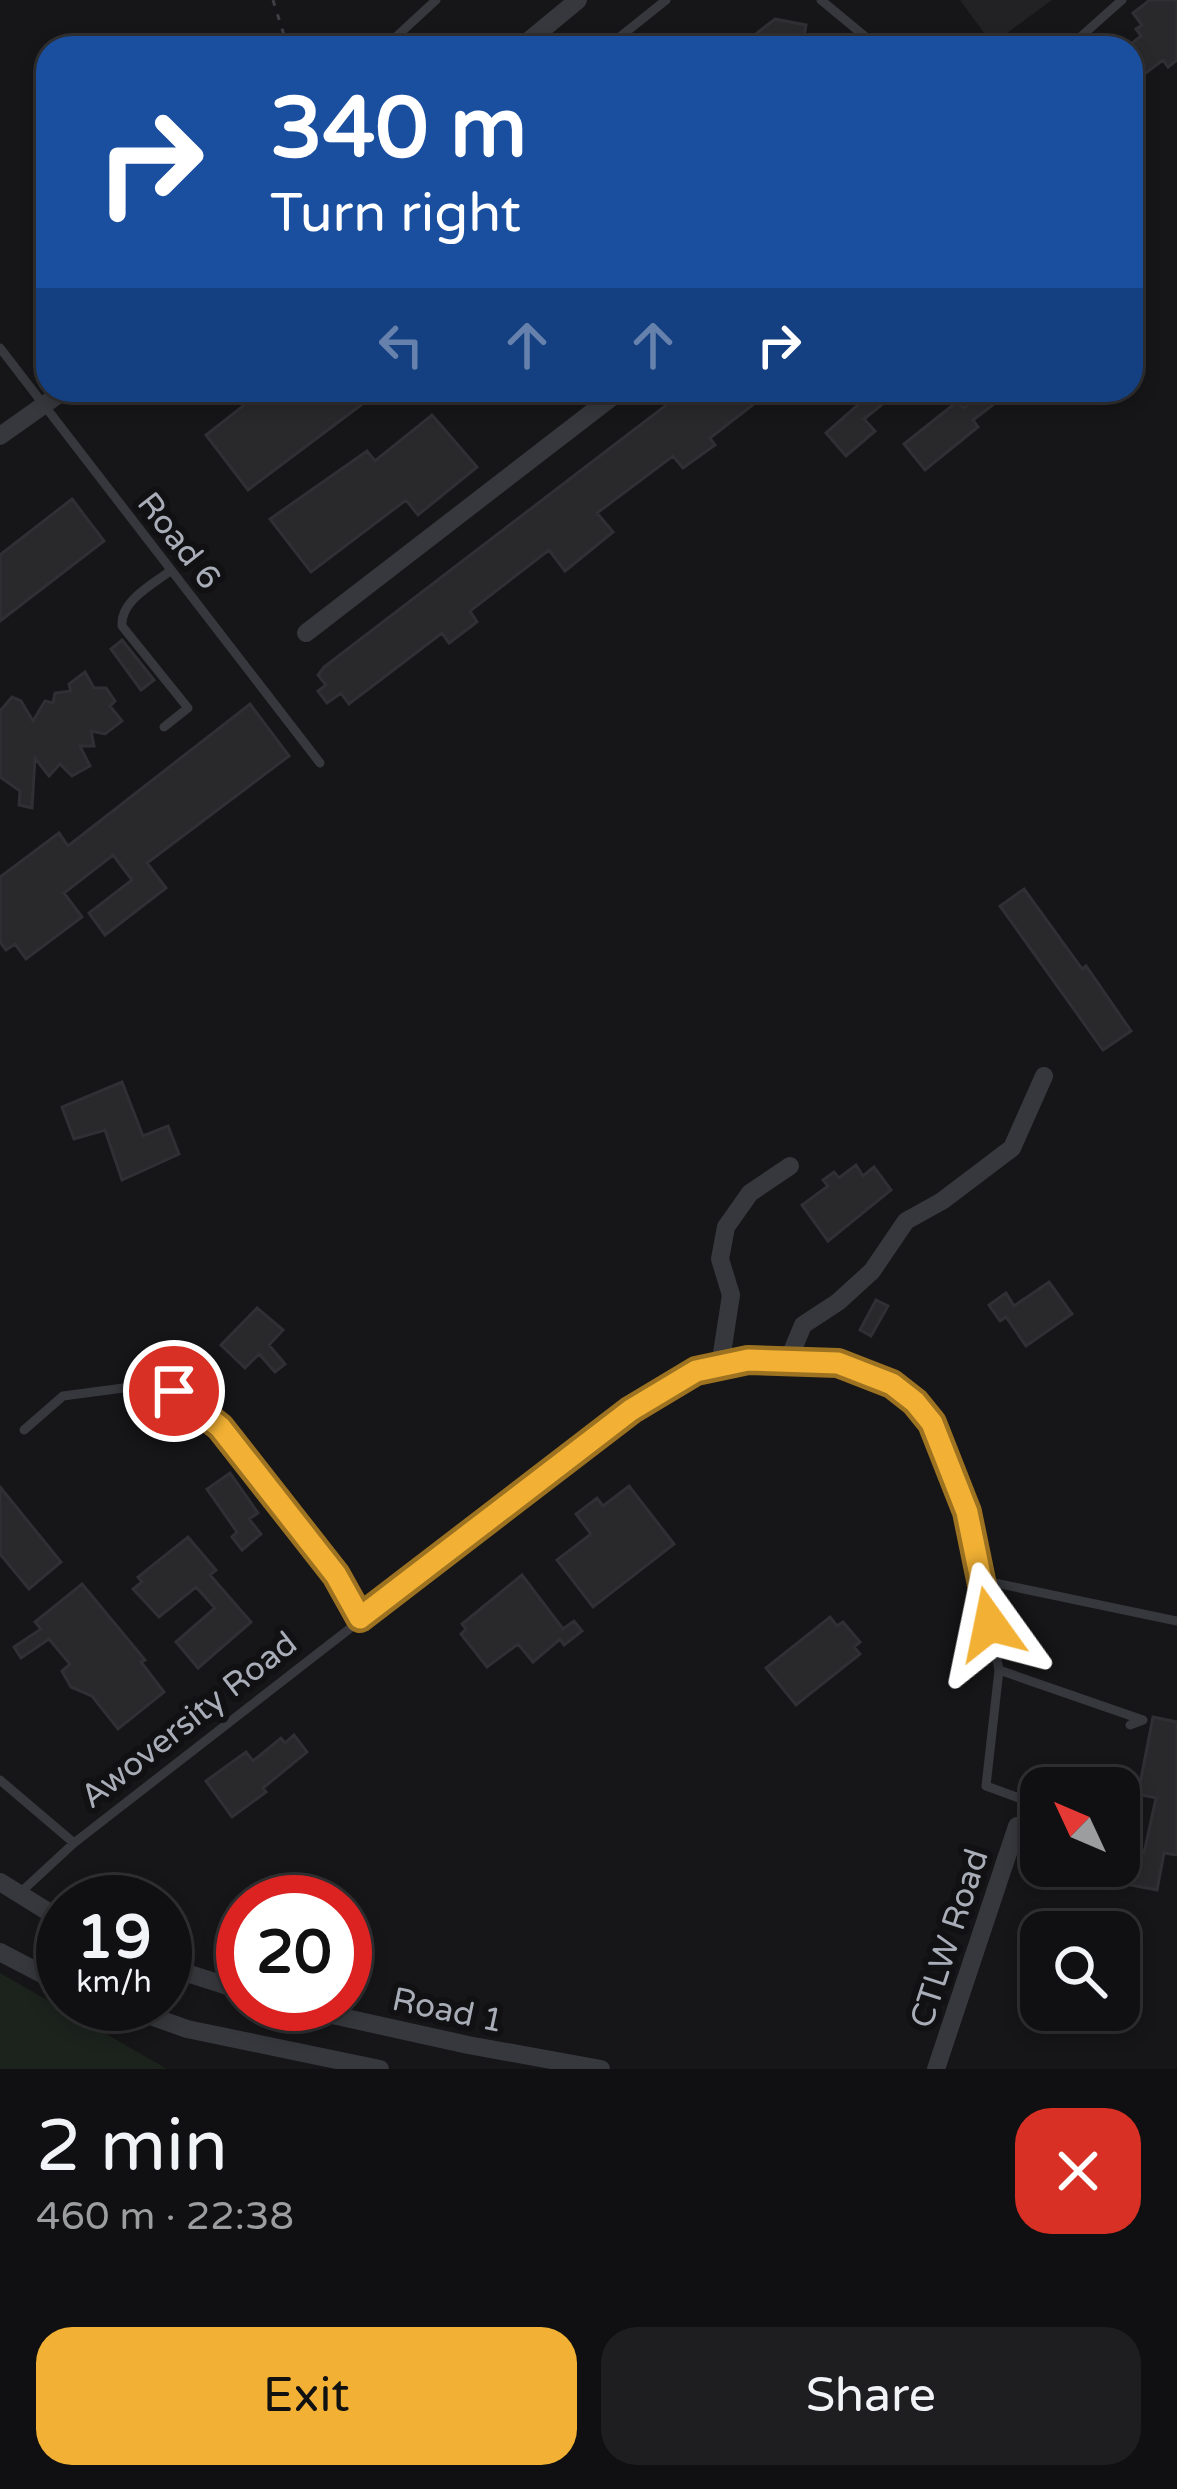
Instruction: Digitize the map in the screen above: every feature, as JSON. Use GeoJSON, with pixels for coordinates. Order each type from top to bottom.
{"type":"FeatureCollection","features":[{"type":"Feature","properties":{"kind":"street"},"geometry":{"type":"LineString","coordinates":[[534,36],[578,0]]}},
{"type":"Feature","properties":{"kind":"street"},"geometry":{"type":"LineString","coordinates":[[0,436],[48,402]]}},
{"type":"Feature","properties":{"kind":"street"},"geometry":{"type":"LineString","coordinates":[[306,633],[605,402]]}},
{"type":"Feature","properties":{"kind":"street"},"geometry":{"type":"LineString","coordinates":[[788,1361],[803,1325],[872,1271],[906,1221],[942,1201],[1012,1148],[1044,1076]]}},
{"type":"Feature","properties":{"kind":"street"},"geometry":{"type":"LineString","coordinates":[[720,1366],[731,1295],[719,1259],[726,1227],[750,1193],[790,1166]]}},
{"type":"Feature","properties":{"kind":"street","name":"CTLW Road"},"geometry":{"type":"LineString","coordinates":[[936,2069],[1017,1826]]}},
{"type":"Feature","properties":{"kind":"street"},"geometry":{"type":"LineString","coordinates":[[0,1882],[36,1902]]}},
{"type":"Feature","properties":{"kind":"street"},"geometry":{"type":"LineString","coordinates":[[0,1952],[36,1971]]}},
{"type":"Feature","properties":{"kind":"street","name":"Road 1"},"geometry":{"type":"LineString","coordinates":[[372,2022],[601,2069]]}},
{"type":"Feature","properties":{"kind":"street"},"geometry":{"type":"LineString","coordinates":[[192,2030],[326,2064],[380,2069]]}},
{"type":"Feature","properties":{"kind":"lane"},"geometry":{"type":"LineString","coordinates":[[397,36],[436,0]]}},
{"type":"Feature","properties":{"kind":"lane"},"geometry":{"type":"LineString","coordinates":[[621,36],[666,0]]}},
{"type":"Feature","properties":{"kind":"lane"},"geometry":{"type":"LineString","coordinates":[[821,0],[864,36]]}},
{"type":"Feature","properties":{"kind":"lane"},"geometry":{"type":"LineString","coordinates":[[1082,36],[1122,0]]}},
{"type":"Feature","properties":{"kind":"lane","name":"Road 6"},"geometry":{"type":"LineString","coordinates":[[0,348],[36,397]]}},
{"type":"Feature","properties":{"kind":"lane","name":"Road 6"},"geometry":{"type":"LineString","coordinates":[[40,402],[320,764]]}},
{"type":"Feature","properties":{"kind":"lane"},"geometry":{"type":"LineString","coordinates":[[164,727],[188,708],[122,626],[121,616],[170,571]]}},
{"type":"Feature","properties":{"kind":"lane","name":"Awoversity Road"},"geometry":{"type":"LineString","coordinates":[[21,1892],[74,1843],[631,1410],[696,1371],[748,1360],[838,1363],[892,1384],[932,1423],[967,1512],[1000,1670],[986,1786],[1020,1798]]}},
{"type":"Feature","properties":{"kind":"lane"},"geometry":{"type":"LineString","coordinates":[[24,1430],[63,1396],[130,1388],[174,1391],[220,1427],[336,1575],[360,1618]]}},
{"type":"Feature","properties":{"kind":"lane"},"geometry":{"type":"LineString","coordinates":[[981,1580],[1177,1622]]}},
{"type":"Feature","properties":{"kind":"lane"},"geometry":{"type":"LineString","coordinates":[[1000,1670],[1143,1720],[1130,1725]]}},
{"type":"Feature","properties":{"kind":"lane"},"geometry":{"type":"LineString","coordinates":[[0,1780],[74,1843]]}},
{"type":"Feature","properties":{"kind":"path"},"geometry":{"type":"LineString","coordinates":[[273,0],[284,36]]}},
{"type":"Feature","properties":{"kind":"shaded area"},"geometry":{"type":"Polygon","coordinates":[[[960,0],[1052,0],[1003,36],[986,36],[960,0]]]}},
{"type":"Feature","properties":{"kind":"shaded area"},"geometry":{"type":"Polygon","coordinates":[[[0,1973],[36,1994],[36,2031],[101,2031],[167,2069],[0,2069],[0,1973]]]}},
{"type":"Feature","properties":{"kind":"building"},"geometry":{"type":"Polygon","coordinates":[[[1150,0],[1177,0],[1177,60],[1168,67],[1163,60],[1143,75],[1143,36],[1136,29],[1142,25],[1133,13],[1150,0]]]}},
{"type":"Feature","properties":{"kind":"building"},"geometry":{"type":"Polygon","coordinates":[[[775,19],[806,25],[804,36],[753,36],[775,19]]]}},
{"type":"Feature","properties":{"kind":"building"},"geometry":{"type":"Polygon","coordinates":[[[365,402],[248,490],[206,435],[247,403],[365,402]]]}},
{"type":"Feature","properties":{"kind":"building"},"geometry":{"type":"Polygon","coordinates":[[[670,402],[756,402],[710,438],[715,445],[683,468],[673,456],[597,513],[613,532],[565,571],[549,550],[470,611],[477,622],[449,643],[442,633],[349,704],[341,693],[327,703],[318,691],[326,685],[318,675],[670,402]]]}},
{"type":"Feature","properties":{"kind":"building"},"geometry":{"type":"Polygon","coordinates":[[[861,402],[885,402],[864,419],[875,431],[846,456],[826,433],[861,402]]]}},
{"type":"Feature","properties":{"kind":"building"},"geometry":{"type":"Polygon","coordinates":[[[957,402],[963,408],[972,402],[997,402],[973,420],[978,427],[925,470],[904,444],[957,402]]]}},
{"type":"Feature","properties":{"kind":"building"},"geometry":{"type":"Polygon","coordinates":[[[432,415],[477,467],[418,515],[406,500],[311,572],[270,519],[367,451],[375,461],[432,415]]]}},
{"type":"Feature","properties":{"kind":"building"},"geometry":{"type":"Polygon","coordinates":[[[72,499],[104,541],[0,621],[0,555],[72,499]]]}},
{"type":"Feature","properties":{"kind":"building"},"geometry":{"type":"Polygon","coordinates":[[[122,640],[154,680],[141,690],[111,649],[122,640]]]}},
{"type":"Feature","properties":{"kind":"building"},"geometry":{"type":"Polygon","coordinates":[[[85,672],[94,688],[106,688],[115,701],[110,706],[122,721],[105,734],[91,731],[94,746],[80,746],[90,766],[72,776],[60,764],[49,776],[35,758],[32,808],[19,805],[20,791],[0,777],[0,711],[12,697],[21,701],[33,721],[45,701],[53,703],[55,693],[71,691],[69,684],[85,672]]]}},
{"type":"Feature","properties":{"kind":"building"},"geometry":{"type":"Polygon","coordinates":[[[250,704],[289,756],[147,863],[166,888],[105,935],[89,913],[132,880],[113,855],[64,893],[82,917],[26,959],[15,944],[6,950],[0,942],[0,877],[59,833],[68,846],[250,704]]]}},
{"type":"Feature","properties":{"kind":"building"},"geometry":{"type":"Polygon","coordinates":[[[1024,889],[1131,1031],[1103,1050],[1000,906],[1024,889]]]}},
{"type":"Feature","properties":{"kind":"building"},"geometry":{"type":"Polygon","coordinates":[[[122,1082],[143,1136],[168,1126],[179,1154],[122,1180],[105,1130],[74,1139],[62,1107],[122,1082]]]}},
{"type":"Feature","properties":{"kind":"building"},"geometry":{"type":"Polygon","coordinates":[[[856,1165],[863,1176],[874,1167],[891,1190],[828,1241],[802,1205],[828,1186],[823,1180],[834,1172],[839,1178],[856,1165]]]}},
{"type":"Feature","properties":{"kind":"building"},"geometry":{"type":"Polygon","coordinates":[[[1049,1282],[1072,1314],[1026,1346],[1006,1317],[1000,1321],[989,1305],[1006,1293],[1014,1306],[1049,1282]]]}},
{"type":"Feature","properties":{"kind":"building"},"geometry":{"type":"Polygon","coordinates":[[[876,1300],[888,1306],[871,1336],[860,1330],[876,1300]]]}},
{"type":"Feature","properties":{"kind":"building"},"geometry":{"type":"Polygon","coordinates":[[[257,1308],[283,1330],[269,1345],[285,1364],[275,1372],[259,1354],[245,1368],[221,1345],[257,1308]]]}},
{"type":"Feature","properties":{"kind":"building"},"geometry":{"type":"Polygon","coordinates":[[[230,1473],[258,1513],[249,1519],[261,1534],[242,1550],[232,1537],[237,1532],[207,1489],[230,1473]]]}},
{"type":"Feature","properties":{"kind":"building"},"geometry":{"type":"Polygon","coordinates":[[[629,1486],[674,1544],[593,1607],[557,1560],[591,1534],[576,1514],[597,1498],[603,1506],[629,1486]]]}},
{"type":"Feature","properties":{"kind":"building"},"geometry":{"type":"Polygon","coordinates":[[[0,1487],[61,1562],[29,1589],[0,1554],[0,1487]]]}},
{"type":"Feature","properties":{"kind":"building"},"geometry":{"type":"Polygon","coordinates":[[[188,1537],[216,1570],[210,1575],[251,1622],[198,1668],[176,1642],[215,1608],[196,1587],[159,1617],[133,1589],[142,1582],[138,1577],[188,1537]]]}},
{"type":"Feature","properties":{"kind":"building"},"geometry":{"type":"Polygon","coordinates":[[[522,1575],[563,1629],[574,1621],[582,1631],[564,1645],[560,1639],[533,1662],[518,1644],[487,1667],[461,1634],[466,1629],[462,1624],[522,1575]]]}},
{"type":"Feature","properties":{"kind":"building"},"geometry":{"type":"Polygon","coordinates":[[[82,1584],[145,1660],[141,1662],[164,1692],[118,1729],[92,1696],[71,1687],[62,1671],[70,1664],[49,1639],[21,1658],[14,1647],[41,1629],[35,1622],[82,1584]]]}},
{"type":"Feature","properties":{"kind":"building"},"geometry":{"type":"Polygon","coordinates":[[[830,1617],[837,1626],[843,1622],[860,1642],[854,1647],[860,1654],[796,1705],[766,1668],[830,1617]]]}},
{"type":"Feature","properties":{"kind":"building"},"geometry":{"type":"Polygon","coordinates":[[[1153,1717],[1177,1722],[1177,1855],[1164,1853],[1157,1890],[1140,1887],[1140,1852],[1144,1853],[1156,1798],[1140,1794],[1153,1717]]]}},
{"type":"Feature","properties":{"kind":"building"},"geometry":{"type":"Polygon","coordinates":[[[294,1735],[307,1752],[232,1817],[206,1781],[246,1752],[253,1761],[281,1738],[285,1743],[294,1735]]]}},
{"type":"Feature","properties":{"kind":"route"},"geometry":{"type":"LineString","coordinates":[[174,1391],[220,1427],[336,1575],[360,1618],[631,1410],[696,1371],[748,1360],[838,1363],[892,1384],[932,1423],[967,1512],[990,1624]]}}]}
